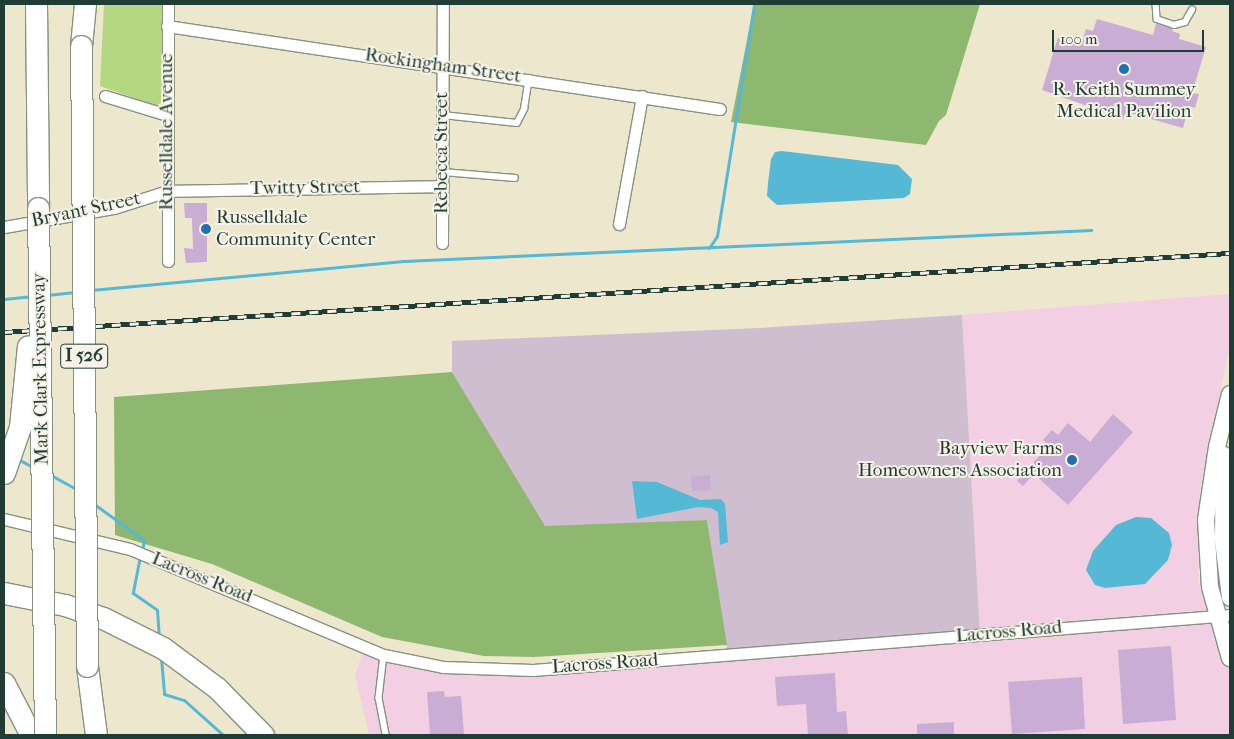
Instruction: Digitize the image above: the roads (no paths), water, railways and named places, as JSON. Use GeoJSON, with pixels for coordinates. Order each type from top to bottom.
{"type":"FeatureCollection","features":[{"type":"Feature","properties":{"kind":"highway","name":"Mark Clark Expressway"},"geometry":{"type":"LineString","coordinates":[[36,4],[45,735]]}},
{"type":"Feature","properties":{"kind":"highway","name":"I 526"},"geometry":{"type":"LineString","coordinates":[[81,4],[87,735]]}},
{"type":"Feature","properties":{"kind":"highway"},"geometry":{"type":"LineString","coordinates":[[82,46],[85,4]]}},
{"type":"Feature","properties":{"kind":"highway"},"geometry":{"type":"LineString","coordinates":[[4,472],[14,451],[24,400],[38,208]]}},
{"type":"Feature","properties":{"kind":"highway"},"geometry":{"type":"LineString","coordinates":[[4,593],[64,605],[95,615],[163,648],[217,688],[263,735]]}},
{"type":"Feature","properties":{"kind":"highway"},"geometry":{"type":"LineString","coordinates":[[87,666],[96,735]]}},
{"type":"Feature","properties":{"kind":"highway"},"geometry":{"type":"LineString","coordinates":[[4,683],[30,735]]}},
{"type":"Feature","properties":{"kind":"street","name":"Russelldale Avenue"},"geometry":{"type":"LineString","coordinates":[[168,4],[168,261]]}},
{"type":"Feature","properties":{"kind":"street","name":"Rebecca Street"},"geometry":{"type":"LineString","coordinates":[[442,243],[443,4]]}},
{"type":"Feature","properties":{"kind":"street","name":"Rockingham Street"},"geometry":{"type":"LineString","coordinates":[[167,26],[529,78],[720,109]]}},
{"type":"Feature","properties":{"kind":"street"},"geometry":{"type":"LineString","coordinates":[[105,96],[167,115]]}},
{"type":"Feature","properties":{"kind":"street"},"geometry":{"type":"LineString","coordinates":[[619,224],[642,96]]}},
{"type":"Feature","properties":{"kind":"street","name":"Twitty Street"},"geometry":{"type":"LineString","coordinates":[[168,191],[443,186]]}},
{"type":"Feature","properties":{"kind":"street","name":"Bryant Street"},"geometry":{"type":"LineString","coordinates":[[4,227],[114,208],[168,191]]}},
{"type":"Feature","properties":{"kind":"street"},"geometry":{"type":"LineString","coordinates":[[1229,401],[1222,503],[1225,570],[1230,598]]}},
{"type":"Feature","properties":{"kind":"street"},"geometry":{"type":"LineString","coordinates":[[1229,401],[1217,447],[1206,520],[1210,587],[1223,615],[1230,658]]}},
{"type":"Feature","properties":{"kind":"street","name":"Lacross Road"},"geometry":{"type":"LineString","coordinates":[[4,519],[130,549],[156,558],[384,655],[443,667],[533,670],[1223,615]]}},
{"type":"Feature","properties":{"kind":"lane"},"geometry":{"type":"LineString","coordinates":[[1156,4],[1157,20],[1174,25],[1185,22],[1192,10]]}},
{"type":"Feature","properties":{"kind":"lane"},"geometry":{"type":"LineString","coordinates":[[443,115],[518,122],[524,109],[529,78]]}},
{"type":"Feature","properties":{"kind":"lane"},"geometry":{"type":"LineString","coordinates":[[443,172],[515,178]]}},
{"type":"Feature","properties":{"kind":"lane"},"geometry":{"type":"LineString","coordinates":[[384,655],[379,698],[386,735]]}},
{"type":"Feature","properties":{"kind":"water"},"geometry":{"type":"Polygon","coordinates":[[[782,151],[898,165],[912,179],[910,194],[904,198],[777,205],[767,196],[768,183],[771,159],[775,152],[782,151]]]}},
{"type":"Feature","properties":{"kind":"water"},"geometry":{"type":"Polygon","coordinates":[[[632,481],[657,482],[700,500],[721,499],[725,504],[728,542],[720,545],[718,512],[711,508],[698,507],[637,519],[632,481]]]}},
{"type":"Feature","properties":{"kind":"water"},"geometry":{"type":"Polygon","coordinates":[[[1136,517],[1151,518],[1169,533],[1172,545],[1168,560],[1145,584],[1105,588],[1095,585],[1086,570],[1093,551],[1116,525],[1136,517]]]}},
{"type":"Feature","properties":{"kind":"waterway"},"geometry":{"type":"LineString","coordinates":[[709,248],[717,236],[754,4]]}},
{"type":"Feature","properties":{"kind":"waterway"},"geometry":{"type":"LineString","coordinates":[[91,290],[404,261],[1091,230]]}},
{"type":"Feature","properties":{"kind":"waterway"},"geometry":{"type":"LineString","coordinates":[[47,295],[75,292]]}},
{"type":"Feature","properties":{"kind":"waterway"},"geometry":{"type":"LineString","coordinates":[[4,299],[33,296]]}},
{"type":"Feature","properties":{"kind":"waterway"},"geometry":{"type":"LineString","coordinates":[[18,459],[34,468]]}},
{"type":"Feature","properties":{"kind":"waterway"},"geometry":{"type":"LineString","coordinates":[[49,474],[78,490]]}},
{"type":"Feature","properties":{"kind":"waterway"},"geometry":{"type":"LineString","coordinates":[[94,504],[144,540],[142,550]]}},
{"type":"Feature","properties":{"kind":"waterway"},"geometry":{"type":"LineString","coordinates":[[140,556],[133,593],[157,610],[159,636]]}},
{"type":"Feature","properties":{"kind":"waterway"},"geometry":{"type":"LineString","coordinates":[[161,658],[164,694],[184,700],[223,735]]}},
{"type":"Feature","properties":{"kind":"railway"},"geometry":{"type":"LineString","coordinates":[[4,332],[1230,253]]}},
{"type":"Feature","properties":{"kind":"place","name":"R. Keith Summey Medical Pavilion"},"geometry":{"type":"Point","coordinates":[1124,69]}},
{"type":"Feature","properties":{"kind":"place","name":"Russelldale Community Center"},"geometry":{"type":"Point","coordinates":[206,229]}},
{"type":"Feature","properties":{"kind":"place","name":"Bayview Farms Homeowners Association"},"geometry":{"type":"Point","coordinates":[1072,460]}}]}
